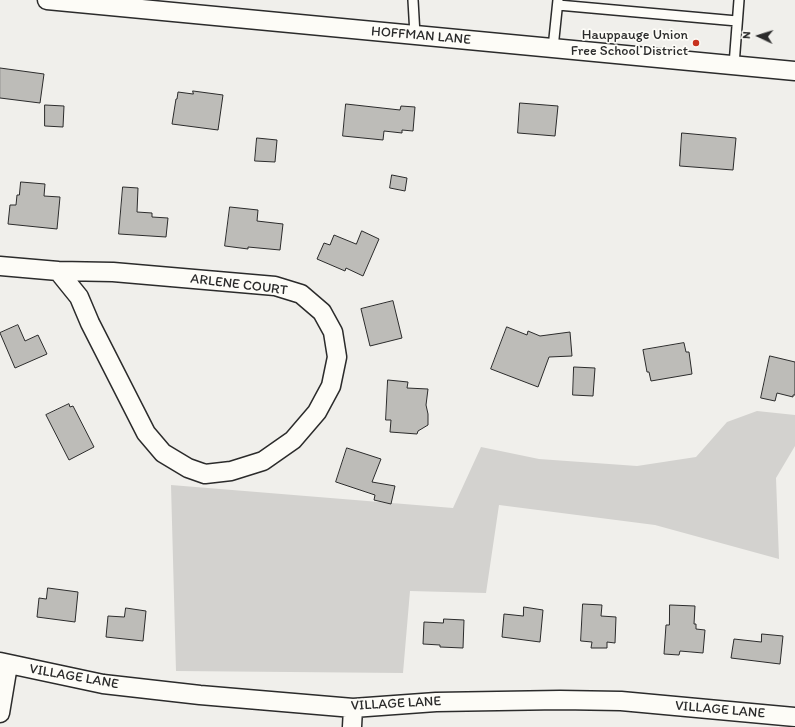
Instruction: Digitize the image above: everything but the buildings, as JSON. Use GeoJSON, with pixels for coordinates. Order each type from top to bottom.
{"type":"FeatureCollection","features":[{"type":"Feature","properties":{"kind":"street","name":"HOFFMAN LANE"},"geometry":{"type":"LineString","coordinates":[[47,0],[795,71]]}},
{"type":"Feature","properties":{"kind":"street","name":"ARLENE COURT"},"geometry":{"type":"LineString","coordinates":[[0,266],[58,271],[144,274],[275,286],[301,294],[322,312],[333,332],[337,357],[331,386],[318,412],[293,440],[262,461],[231,471],[205,474],[188,468],[163,453],[146,433],[90,323],[79,297],[58,271]]}},
{"type":"Feature","properties":{"kind":"street","name":"VILLAGE LANE"},"geometry":{"type":"LineString","coordinates":[[4,663],[103,684],[200,695],[354,708],[436,702],[560,700],[613,701],[795,717]]}},
{"type":"Feature","properties":{"kind":"street"},"geometry":{"type":"LineString","coordinates":[[0,713],[4,663]]}},
{"type":"Feature","properties":{"kind":"street"},"geometry":{"type":"LineString","coordinates":[[352,727],[354,708]]}},
{"type":"Feature","properties":{"kind":"lane"},"geometry":{"type":"LineString","coordinates":[[413,0],[415,35]]}},
{"type":"Feature","properties":{"kind":"lane"},"geometry":{"type":"LineString","coordinates":[[734,66],[739,0]]}},
{"type":"Feature","properties":{"kind":"lane"},"geometry":{"type":"LineString","coordinates":[[553,48],[558,2],[737,21]]}},
{"type":"Feature","properties":{"kind":"shaded area"},"geometry":{"type":"Polygon","coordinates":[[[757,411],[795,415],[795,446],[776,478],[779,559],[655,525],[499,505],[486,593],[410,591],[403,673],[176,671],[171,485],[453,508],[481,447],[539,459],[637,466],[696,457],[727,422],[757,411]]]}},
{"type":"Feature","properties":{"kind":"place","name":"Hauppauge Union Free School District"},"geometry":{"type":"Point","coordinates":[696,43]}}]}
